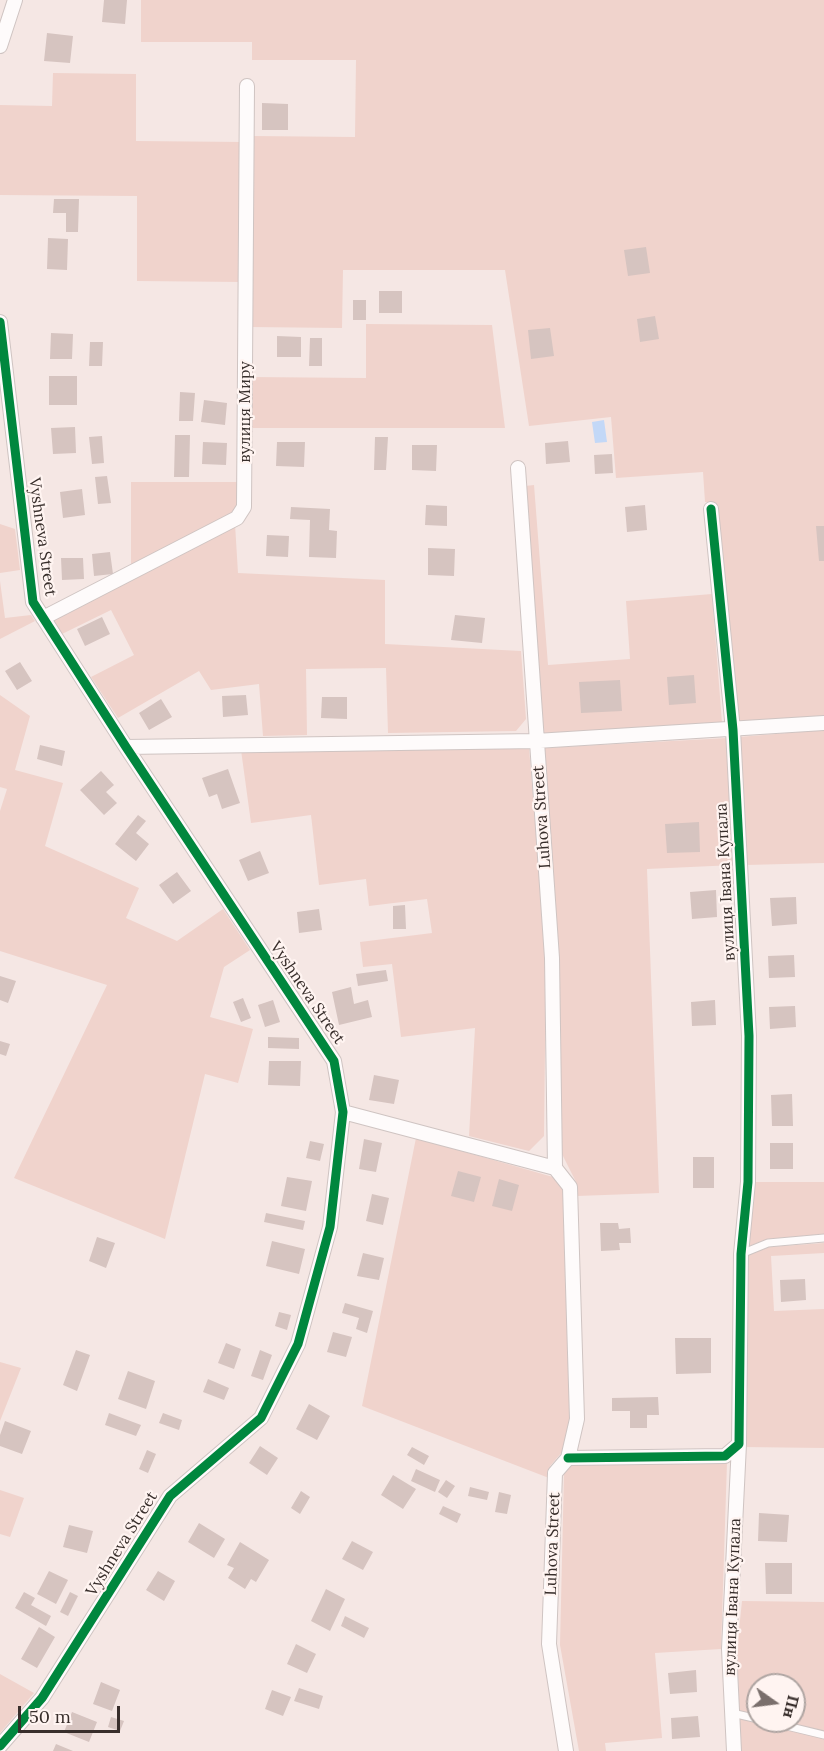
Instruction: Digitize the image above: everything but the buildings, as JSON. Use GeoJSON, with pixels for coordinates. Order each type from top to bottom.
{"type":"FeatureCollection","features":[{"type":"Feature","properties":{"kind":"street"},"geometry":{"type":"LineString","coordinates":[[0,46],[15,0]]}},
{"type":"Feature","properties":{"kind":"street","name":"вулиця Миру"},"geometry":{"type":"LineString","coordinates":[[43,618],[237,518],[244,507],[247,86]]}},
{"type":"Feature","properties":{"kind":"street","name":"Vyshneva Street"},"geometry":{"type":"LineString","coordinates":[[0,322],[33,602],[334,1061],[343,1112],[330,1227],[298,1344],[261,1418],[170,1496],[42,1698],[0,1746]]}},
{"type":"Feature","properties":{"kind":"street","name":"Luhova Street"},"geometry":{"type":"LineString","coordinates":[[518,468],[552,958],[555,1168],[570,1187],[577,1419],[568,1458],[555,1473],[549,1644],[566,1751]]}},
{"type":"Feature","properties":{"kind":"street","name":"вулиця Івана Купала"},"geometry":{"type":"LineString","coordinates":[[711,509],[733,730],[749,1036],[748,1182],[741,1254],[739,1444],[729,1649],[734,1751]]}},
{"type":"Feature","properties":{"kind":"street"},"geometry":{"type":"LineString","coordinates":[[126,747],[536,741],[824,723]]}},
{"type":"Feature","properties":{"kind":"street"},"geometry":{"type":"LineString","coordinates":[[343,1112],[555,1168]]}},
{"type":"Feature","properties":{"kind":"street"},"geometry":{"type":"LineString","coordinates":[[568,1458],[725,1456],[739,1444]]}},
{"type":"Feature","properties":{"kind":"lane"},"geometry":{"type":"LineString","coordinates":[[741,1254],[768,1243],[824,1238]]}},
{"type":"Feature","properties":{"kind":"lane"},"geometry":{"type":"LineString","coordinates":[[732,1713],[746,1716]]}},
{"type":"Feature","properties":{"kind":"lane"},"geometry":{"type":"LineString","coordinates":[[806,1731],[824,1735]]}},
{"type":"Feature","properties":{"kind":"shaded area"},"geometry":{"type":"Polygon","coordinates":[[[141,0],[824,0],[824,716],[737,723],[715,502],[705,502],[703,472],[616,478],[611,417],[529,426],[505,270],[343,270],[342,328],[250,327],[252,136],[355,137],[356,60],[252,60],[252,42],[141,42],[141,0]]]}},
{"type":"Feature","properties":{"kind":"shaded area"},"geometry":{"type":"Polygon","coordinates":[[[53,73],[136,74],[136,141],[243,142],[241,282],[137,281],[137,196],[0,195],[0,105],[52,106],[53,73]]]}},
{"type":"Feature","properties":{"kind":"shaded area"},"geometry":{"type":"Polygon","coordinates":[[[366,324],[492,325],[505,428],[250,428],[250,377],[366,378],[366,324]]]}},
{"type":"Feature","properties":{"kind":"shaded area"},"geometry":{"type":"Polygon","coordinates":[[[131,482],[240,482],[240,505],[233,514],[131,567],[131,482]]]}},
{"type":"Feature","properties":{"kind":"shaded area"},"geometry":{"type":"Polygon","coordinates":[[[534,485],[548,665],[630,659],[626,601],[712,594],[722,723],[544,737],[525,486],[534,485]]]}},
{"type":"Feature","properties":{"kind":"shaded area"},"geometry":{"type":"Polygon","coordinates":[[[0,524],[15,529],[20,570],[0,573],[0,524]]]}},
{"type":"Feature","properties":{"kind":"shaded area"},"geometry":{"type":"Polygon","coordinates":[[[235,524],[238,573],[385,580],[385,644],[521,651],[526,719],[516,731],[388,733],[386,668],[306,669],[307,735],[263,736],[259,684],[211,690],[199,671],[118,718],[91,677],[134,655],[111,610],[62,634],[52,618],[235,524]]]}},
{"type":"Feature","properties":{"kind":"shaded area"},"geometry":{"type":"Polygon","coordinates":[[[0,581],[5,618],[31,615],[35,621],[0,639],[0,581]]]}},
{"type":"Feature","properties":{"kind":"shaded area"},"geometry":{"type":"Polygon","coordinates":[[[0,695],[30,716],[15,770],[63,783],[45,846],[139,888],[126,918],[177,941],[223,909],[250,950],[224,967],[210,1017],[253,1029],[238,1083],[205,1074],[165,1239],[14,1178],[107,985],[0,951],[0,811],[7,789],[0,787],[0,695]]]}},
{"type":"Feature","properties":{"kind":"shaded area"},"geometry":{"type":"Polygon","coordinates":[[[824,730],[824,863],[746,865],[739,737],[824,730]]]}},
{"type":"Feature","properties":{"kind":"shaded area"},"geometry":{"type":"Polygon","coordinates":[[[727,738],[734,865],[647,869],[659,1193],[577,1196],[577,1184],[561,1152],[543,748],[727,738]]]}},
{"type":"Feature","properties":{"kind":"shaded area"},"geometry":{"type":"Polygon","coordinates":[[[529,748],[546,958],[544,1136],[529,1151],[469,1136],[475,1028],[401,1037],[392,964],[363,967],[360,942],[432,933],[427,899],[369,906],[366,879],[319,885],[311,815],[251,823],[241,750],[529,748]]]}},
{"type":"Feature","properties":{"kind":"shaded area"},"geometry":{"type":"Polygon","coordinates":[[[416,1138],[553,1177],[565,1189],[571,1418],[562,1452],[550,1466],[549,1478],[362,1406],[416,1138]]]}},
{"type":"Feature","properties":{"kind":"shaded area"},"geometry":{"type":"Polygon","coordinates":[[[753,1182],[824,1182],[824,1234],[767,1239],[747,1247],[753,1182]]]}},
{"type":"Feature","properties":{"kind":"shaded area"},"geometry":{"type":"Polygon","coordinates":[[[824,1243],[824,1253],[771,1256],[774,1311],[824,1309],[824,1448],[744,1447],[746,1256],[769,1247],[824,1243]]]}},
{"type":"Feature","properties":{"kind":"shaded area"},"geometry":{"type":"Polygon","coordinates":[[[0,1362],[21,1368],[0,1421],[0,1362]]]}},
{"type":"Feature","properties":{"kind":"shaded area"},"geometry":{"type":"Polygon","coordinates":[[[727,1462],[721,1649],[655,1653],[662,1738],[605,1743],[606,1751],[579,1751],[560,1645],[564,1474],[572,1463],[727,1462]]]}},
{"type":"Feature","properties":{"kind":"shaded area"},"geometry":{"type":"Polygon","coordinates":[[[0,1490],[24,1498],[10,1537],[0,1534],[0,1490]]]}},
{"type":"Feature","properties":{"kind":"shaded area"},"geometry":{"type":"Polygon","coordinates":[[[742,1601],[824,1602],[824,1751],[741,1751],[737,1649],[742,1601]]]}},
{"type":"Feature","properties":{"kind":"shaded area"},"geometry":{"type":"Polygon","coordinates":[[[0,1674],[34,1693],[0,1733],[0,1674]]]}},
{"type":"Feature","properties":{"kind":"water"},"geometry":{"type":"Polygon","coordinates":[[[604,420],[607,442],[595,443],[592,422],[604,420]]]}},
{"type":"Feature","properties":{"kind":"cycle path"},"geometry":{"type":"LineString","coordinates":[[0,322],[33,602],[334,1061],[343,1112],[330,1227],[298,1344],[261,1418],[170,1496],[42,1698],[0,1746]]}},
{"type":"Feature","properties":{"kind":"cycle path"},"geometry":{"type":"LineString","coordinates":[[568,1458],[725,1456],[739,1444],[741,1254],[748,1182],[749,1036],[733,730],[711,509]]}}]}
